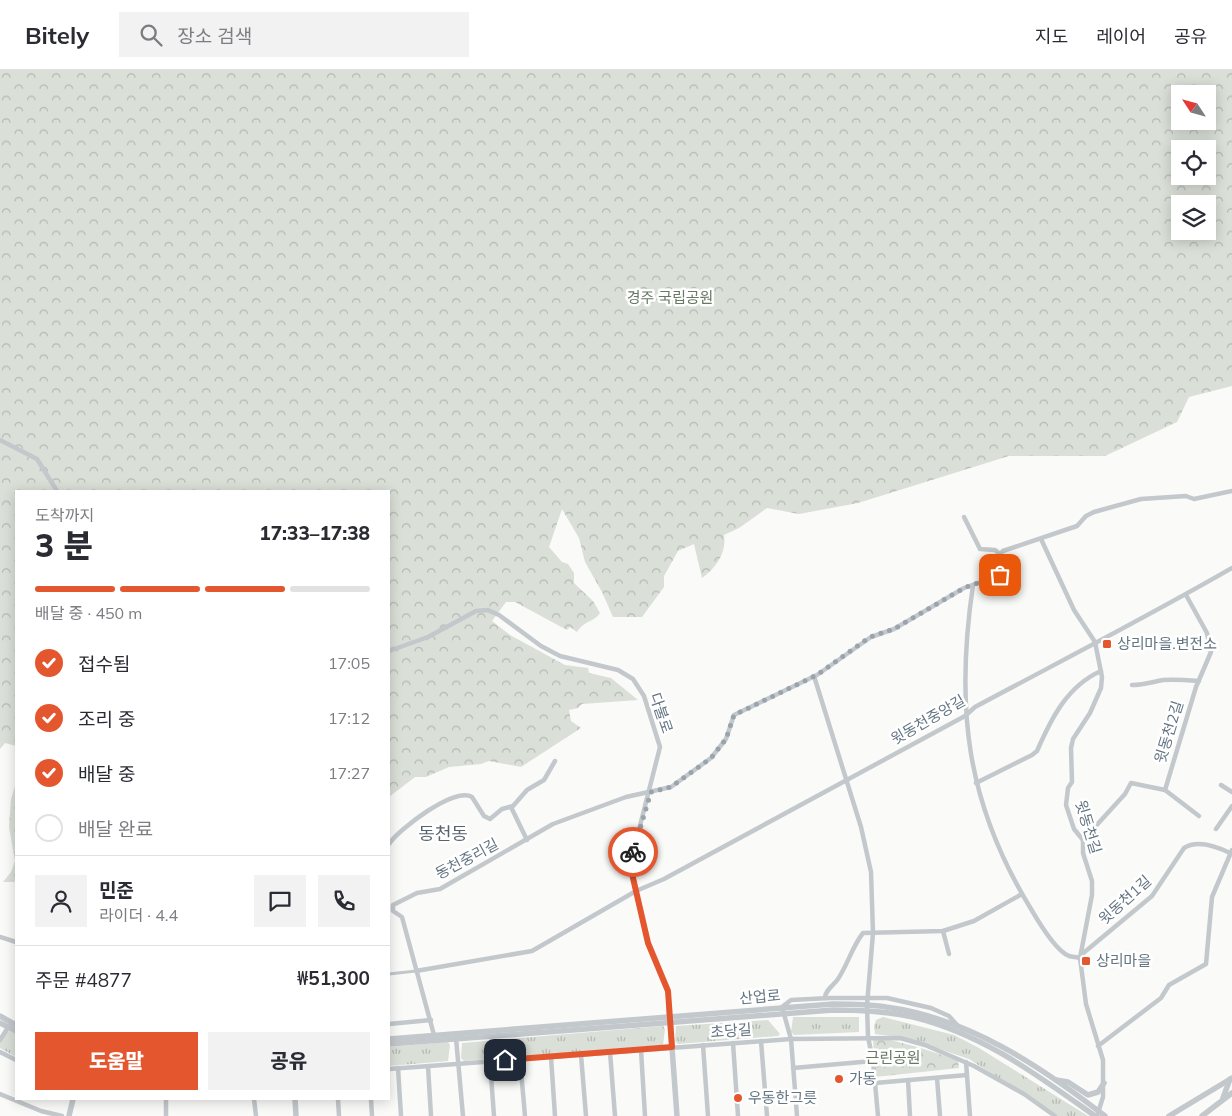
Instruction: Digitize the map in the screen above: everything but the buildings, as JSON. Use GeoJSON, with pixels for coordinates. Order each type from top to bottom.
{"type":"FeatureCollection","features":[{"type":"Feature","properties":{"kind":"street"},"geometry":{"type":"LineString","coordinates":[[0,440],[37,459],[56,490]]}},
{"type":"Feature","properties":{"kind":"street"},"geometry":{"type":"LineString","coordinates":[[964,517],[980,550],[995,550],[1000,554],[1076,526],[1086,516],[1094,512],[1141,500],[1186,496],[1194,499],[1232,491]]}},
{"type":"Feature","properties":{"kind":"street"},"geometry":{"type":"LineString","coordinates":[[1041,539],[1074,610],[1095,642]]}},
{"type":"Feature","properties":{"kind":"street","name":"동천중리길"},"geometry":{"type":"LineString","coordinates":[[434,1035],[402,918],[393,911],[391,904],[416,893],[440,889],[553,824],[626,798],[671,787],[711,758],[726,739],[734,715],[814,676],[836,663],[870,637],[894,629],[973,585],[1000,575],[998,556],[1000,554]]}},
{"type":"Feature","properties":{"kind":"street","name":"윗동천중앙길"},"geometry":{"type":"LineString","coordinates":[[416,971],[532,951],[636,891],[664,880],[965,716],[975,707],[1095,642],[1126,628],[1232,568]]}},
{"type":"Feature","properties":{"kind":"street"},"geometry":{"type":"LineString","coordinates":[[973,585],[965,665],[965,716],[976,783],[1005,863],[1040,924],[1061,951],[1068,956],[1081,956]]}},
{"type":"Feature","properties":{"kind":"street","name":"윗동천2길"},"geometry":{"type":"LineString","coordinates":[[1165,790],[1199,681],[1211,652],[1207,633],[1186,595]]}},
{"type":"Feature","properties":{"kind":"street","name":"다불로"},"geometry":{"type":"LineString","coordinates":[[390,651],[428,637],[476,611],[488,610],[499,615],[541,646],[560,656],[618,670],[633,679],[644,696],[660,747],[651,792],[636,838],[630,865],[648,943],[668,991],[670,1020]]}},
{"type":"Feature","properties":{"kind":"street","name":"윗동천길"},"geometry":{"type":"LineString","coordinates":[[1095,642],[1101,671],[1101,688],[1090,713],[1073,739],[1071,748],[1072,782],[1068,788],[1066,805],[1074,829],[1082,840],[1083,852],[1092,881],[1092,895],[1081,956],[1086,1004],[1103,1060],[1104,1083],[1099,1115]]}},
{"type":"Feature","properties":{"kind":"street"},"geometry":{"type":"LineString","coordinates":[[976,783],[1037,751],[1055,713],[1066,698],[1101,671]]}},
{"type":"Feature","properties":{"kind":"street"},"geometry":{"type":"LineString","coordinates":[[814,676],[861,827],[871,872],[873,933],[868,1036],[873,1061],[878,1116]]}},
{"type":"Feature","properties":{"kind":"street","name":"윗동천2길"},"geometry":{"type":"LineString","coordinates":[[1132,685],[1144,685],[1176,679],[1199,681]]}},
{"type":"Feature","properties":{"kind":"street"},"geometry":{"type":"LineString","coordinates":[[390,843],[412,820],[461,795],[466,794],[472,797],[488,819],[502,809],[511,807],[528,790],[547,777],[555,761]]}},
{"type":"Feature","properties":{"kind":"street"},"geometry":{"type":"LineString","coordinates":[[1082,840],[1125,794],[1131,783],[1165,790],[1199,816]]}},
{"type":"Feature","properties":{"kind":"street"},"geometry":{"type":"LineString","coordinates":[[1221,784],[1232,792]]}},
{"type":"Feature","properties":{"kind":"street"},"geometry":{"type":"LineString","coordinates":[[1216,829],[1232,806]]}},
{"type":"Feature","properties":{"kind":"street"},"geometry":{"type":"LineString","coordinates":[[511,807],[527,840]]}},
{"type":"Feature","properties":{"kind":"street","name":"윗동천1길"},"geometry":{"type":"LineString","coordinates":[[1081,956],[1152,896],[1163,882],[1176,856],[1184,848],[1190,845],[1201,844],[1231,852]]}},
{"type":"Feature","properties":{"kind":"street"},"geometry":{"type":"LineString","coordinates":[[1098,1046],[1161,998],[1169,986],[1206,964],[1212,897],[1231,852]]}},
{"type":"Feature","properties":{"kind":"street"},"geometry":{"type":"LineString","coordinates":[[825,998],[825,993],[840,975],[848,955],[861,935],[943,931],[974,921],[1022,894]]}},
{"type":"Feature","properties":{"kind":"street"},"geometry":{"type":"LineString","coordinates":[[943,931],[949,954]]}},
{"type":"Feature","properties":{"kind":"street"},"geometry":{"type":"LineString","coordinates":[[0,937],[15,942]]}},
{"type":"Feature","properties":{"kind":"street"},"geometry":{"type":"LineString","coordinates":[[390,974],[416,971]]}},
{"type":"Feature","properties":{"kind":"street"},"geometry":{"type":"LineString","coordinates":[[797,1116],[791,1039],[783,1010],[791,1000],[887,998],[931,1008],[949,1016],[958,1026]]}},
{"type":"Feature","properties":{"kind":"street","name":"산업로"},"geometry":{"type":"LineString","coordinates":[[390,1044],[456,1036],[670,1020],[833,1004],[912,1012],[958,1026],[1010,1050],[1099,1115]]}},
{"type":"Feature","properties":{"kind":"street","name":"산업로"},"geometry":{"type":"LineString","coordinates":[[868,1008],[912,1017],[968,1035],[1011,1057],[1099,1115]]}},
{"type":"Feature","properties":{"kind":"street"},"geometry":{"type":"LineString","coordinates":[[0,1016],[11,1025]]}},
{"type":"Feature","properties":{"kind":"street"},"geometry":{"type":"LineString","coordinates":[[390,1024],[431,1020]]}},
{"type":"Feature","properties":{"kind":"street"},"geometry":{"type":"LineString","coordinates":[[670,1020],[677,1116]]}},
{"type":"Feature","properties":{"kind":"street"},"geometry":{"type":"LineString","coordinates":[[0,1023],[11,1025]]}},
{"type":"Feature","properties":{"kind":"street"},"geometry":{"type":"LineString","coordinates":[[0,1040],[11,1025]]}},
{"type":"Feature","properties":{"kind":"street","name":"산업로"},"geometry":{"type":"LineString","coordinates":[[390,1039],[434,1035],[456,1036]]}},
{"type":"Feature","properties":{"kind":"street"},"geometry":{"type":"LineString","coordinates":[[456,1036],[463,1116]]}},
{"type":"Feature","properties":{"kind":"street","name":"초당길"},"geometry":{"type":"LineString","coordinates":[[390,1068],[791,1039],[868,1036],[900,1038],[925,1045],[966,1062],[1024,1094],[1055,1116]]}},
{"type":"Feature","properties":{"kind":"street"},"geometry":{"type":"LineString","coordinates":[[761,1041],[767,1116]]}},
{"type":"Feature","properties":{"kind":"street"},"geometry":{"type":"LineString","coordinates":[[733,1043],[738,1116]]}},
{"type":"Feature","properties":{"kind":"street"},"geometry":{"type":"LineString","coordinates":[[703,1045],[708,1116]]}},
{"type":"Feature","properties":{"kind":"street"},"geometry":{"type":"LineString","coordinates":[[641,1050],[645,1116]]}},
{"type":"Feature","properties":{"kind":"street"},"geometry":{"type":"LineString","coordinates":[[0,1052],[15,1060]]}},
{"type":"Feature","properties":{"kind":"street"},"geometry":{"type":"LineString","coordinates":[[610,1052],[615,1116]]}},
{"type":"Feature","properties":{"kind":"street"},"geometry":{"type":"LineString","coordinates":[[581,1055],[586,1116]]}},
{"type":"Feature","properties":{"kind":"street"},"geometry":{"type":"LineString","coordinates":[[551,1057],[555,1116]]}},
{"type":"Feature","properties":{"kind":"street"},"geometry":{"type":"LineString","coordinates":[[520,1059],[525,1116]]}},
{"type":"Feature","properties":{"kind":"street"},"geometry":{"type":"LineString","coordinates":[[793,1068],[873,1061]]}},
{"type":"Feature","properties":{"kind":"street"},"geometry":{"type":"LineString","coordinates":[[490,1062],[494,1116]]}},
{"type":"Feature","properties":{"kind":"street"},"geometry":{"type":"LineString","coordinates":[[966,1062],[970,1116]]}},
{"type":"Feature","properties":{"kind":"street"},"geometry":{"type":"LineString","coordinates":[[428,1066],[432,1116]]}},
{"type":"Feature","properties":{"kind":"street"},"geometry":{"type":"LineString","coordinates":[[398,1068],[401,1116]]}},
{"type":"Feature","properties":{"kind":"street"},"geometry":{"type":"LineString","coordinates":[[875,1083],[967,1076]]}},
{"type":"Feature","properties":{"kind":"street"},"geometry":{"type":"LineString","coordinates":[[937,1078],[940,1116]]}},
{"type":"Feature","properties":{"kind":"street"},"geometry":{"type":"LineString","coordinates":[[1052,1079],[1068,1082],[1088,1095],[1098,1092],[1104,1083]]}},
{"type":"Feature","properties":{"kind":"street"},"geometry":{"type":"LineString","coordinates":[[1222,1101],[1231,1079]]}},
{"type":"Feature","properties":{"kind":"street"},"geometry":{"type":"LineString","coordinates":[[1169,1116],[1231,1079]]}},
{"type":"Feature","properties":{"kind":"street"},"geometry":{"type":"LineString","coordinates":[[908,1080],[910,1116]]}},
{"type":"Feature","properties":{"kind":"street"},"geometry":{"type":"LineString","coordinates":[[1202,1116],[1232,1093]]}},
{"type":"Feature","properties":{"kind":"street"},"geometry":{"type":"LineString","coordinates":[[0,1094],[41,1111],[62,1116]]}},
{"type":"Feature","properties":{"kind":"street"},"geometry":{"type":"LineString","coordinates":[[70,1116],[73,1100]]}},
{"type":"Feature","properties":{"kind":"street"},"geometry":{"type":"LineString","coordinates":[[166,1100],[166,1116]]}},
{"type":"Feature","properties":{"kind":"street"},"geometry":{"type":"LineString","coordinates":[[254,1100],[256,1116]]}},
{"type":"Feature","properties":{"kind":"street"},"geometry":{"type":"LineString","coordinates":[[295,1100],[296,1116]]}},
{"type":"Feature","properties":{"kind":"street"},"geometry":{"type":"LineString","coordinates":[[338,1100],[339,1116]]}},
{"type":"Feature","properties":{"kind":"street"},"geometry":{"type":"LineString","coordinates":[[371,1100],[372,1116]]}},
{"type":"Feature","properties":{"kind":"green space","name":"경주 국립공원"},"geometry":{"type":"Polygon","coordinates":[[[0,70],[1232,70],[1232,386],[1189,397],[1177,422],[1105,456],[1009,456],[858,503],[799,514],[767,508],[739,528],[724,535],[724,547],[719,559],[702,578],[694,544],[678,551],[664,576],[664,587],[642,617],[613,617],[602,592],[585,562],[579,538],[562,509],[549,547],[562,562],[568,564],[574,573],[574,583],[593,601],[600,613],[583,625],[577,632],[570,627],[567,630],[515,602],[506,602],[492,621],[510,635],[565,665],[588,668],[589,673],[611,678],[638,700],[582,704],[578,708],[569,710],[571,721],[581,728],[521,767],[489,761],[481,764],[449,767],[426,777],[415,777],[390,796],[390,490],[15,490],[15,746],[5,743],[0,749],[0,70]]]}},
{"type":"Feature","properties":{"kind":"green space"},"geometry":{"type":"Polygon","coordinates":[[[15,786],[15,861],[9,827],[11,799],[15,786]]]}},
{"type":"Feature","properties":{"kind":"green space"},"geometry":{"type":"Polygon","coordinates":[[[15,861],[15,880],[3,882],[11,872],[15,861]]]}},
{"type":"Feature","properties":{"kind":"green space"},"geometry":{"type":"Polygon","coordinates":[[[793,1017],[859,1017],[859,1032],[794,1035],[791,1032],[793,1017]]]}},
{"type":"Feature","properties":{"kind":"green space"},"geometry":{"type":"Polygon","coordinates":[[[883,1017],[954,1035],[979,1048],[1088,1116],[1057,1116],[969,1059],[907,1038],[875,1034],[874,1026],[876,1020],[883,1017]]]}},
{"type":"Feature","properties":{"kind":"green space"},"geometry":{"type":"Polygon","coordinates":[[[768,1020],[780,1034],[778,1036],[678,1044],[675,1041],[676,1026],[768,1020]]]}},
{"type":"Feature","properties":{"kind":"green space"},"geometry":{"type":"Polygon","coordinates":[[[663,1026],[665,1029],[663,1045],[464,1061],[461,1058],[462,1043],[663,1026]]]}},
{"type":"Feature","properties":{"kind":"green space"},"geometry":{"type":"Polygon","coordinates":[[[10,1031],[15,1034],[15,1056],[0,1048],[0,1042],[6,1032],[10,1031]]]}},
{"type":"Feature","properties":{"kind":"green space","name":"근린공원"},"geometry":{"type":"Polygon","coordinates":[[[873,1037],[906,1044],[948,1057],[958,1061],[959,1068],[875,1077],[873,1037]]]}},
{"type":"Feature","properties":{"kind":"green space"},"geometry":{"type":"Polygon","coordinates":[[[448,1042],[450,1045],[448,1061],[390,1066],[390,1047],[448,1042]]]}},
{"type":"Feature","properties":{"kind":"way so far"},"geometry":{"type":"LineString","coordinates":[[633,852],[651,792],[671,787],[711,758],[726,739],[728,728],[734,715],[817,675],[870,637],[894,629],[964,588],[1000,575]]}},
{"type":"Feature","properties":{"kind":"place","name":"상리마을.변전소"},"geometry":{"type":"Point","coordinates":[1107,644]}},
{"type":"Feature","properties":{"kind":"place","name":"상리마을"},"geometry":{"type":"Point","coordinates":[1086,961]}},
{"type":"Feature","properties":{"kind":"place","name":"가동"},"geometry":{"type":"Point","coordinates":[839,1079]}},
{"type":"Feature","properties":{"kind":"place","name":"우동한그릇"},"geometry":{"type":"Point","coordinates":[738,1098]}},
{"type":"Feature","properties":{"kind":"district","name":"동천동"},"geometry":{"type":"Point","coordinates":[443,834]}},
{"type":"Feature","properties":{"kind":"route"},"geometry":{"type":"LineString","coordinates":[[505,1060],[672,1047],[668,991],[648,943],[630,865],[633,852]]}}]}
